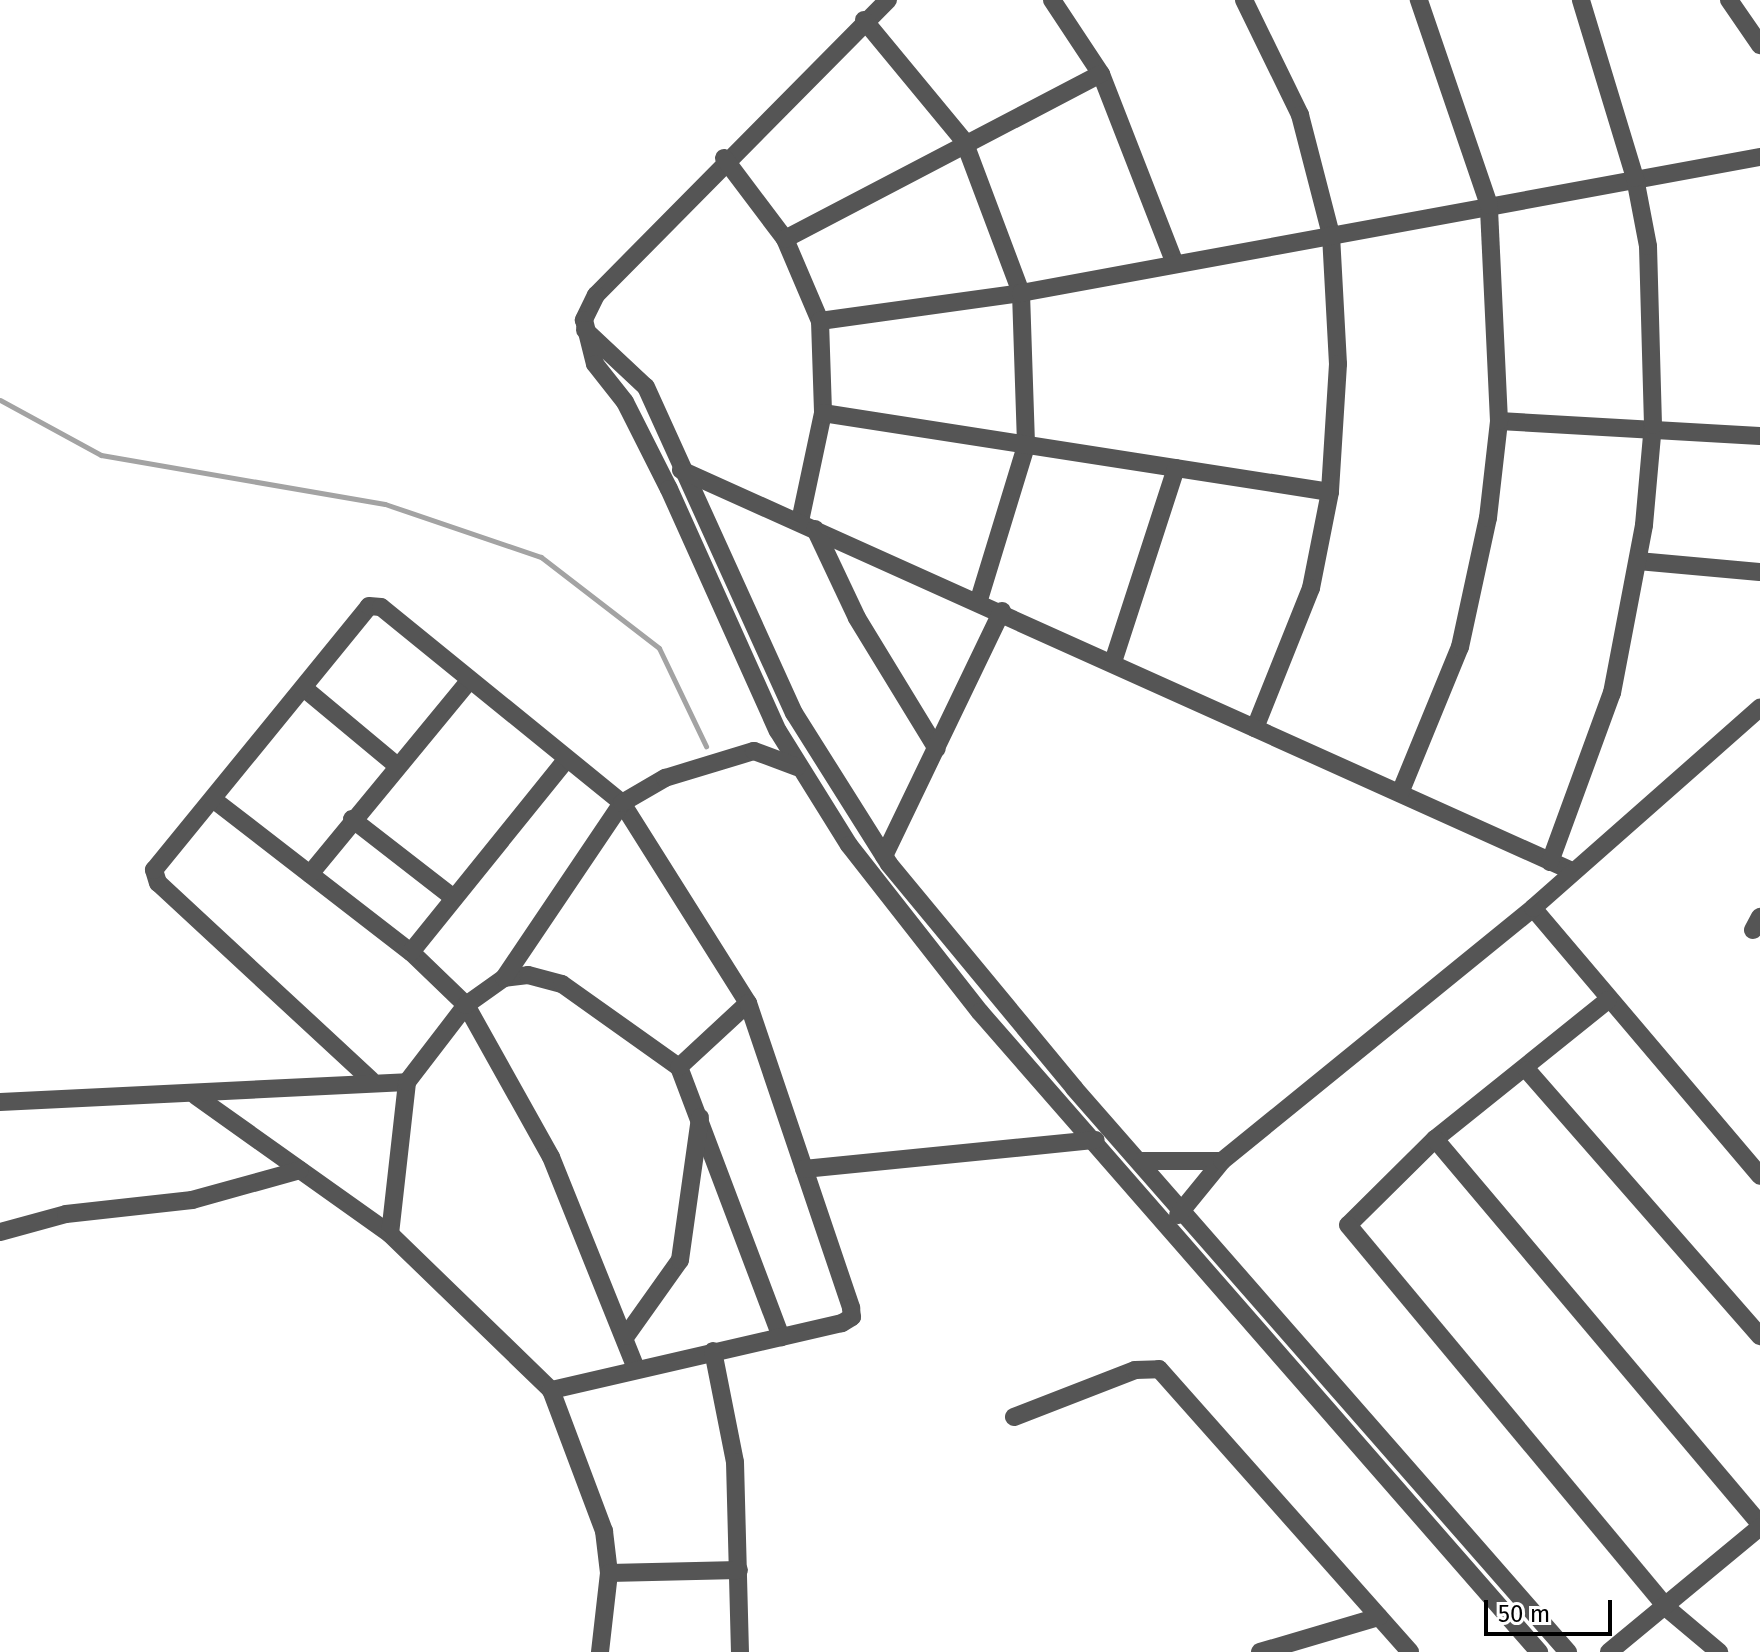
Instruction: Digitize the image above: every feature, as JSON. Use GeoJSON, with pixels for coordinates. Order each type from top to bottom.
{"type":"FeatureCollection","features":[{"type":"Feature","properties":{"kind":"street"},"geometry":{"type":"LineString","coordinates":[[888,0],[724,158],[596,295],[585,330],[595,364],[625,402],[658,467],[801,770],[894,903],[975,1007],[1142,1161],[1449,1511],[1568,1652]]}},
{"type":"Feature","properties":{"kind":"street"},"geometry":{"type":"LineString","coordinates":[[1052,0],[1101,74],[1175,264]]}},
{"type":"Feature","properties":{"kind":"street"},"geometry":{"type":"LineString","coordinates":[[1244,0],[1300,115],[1331,235],[1338,364],[1330,492],[1311,588],[1255,728]]}},
{"type":"Feature","properties":{"kind":"street"},"geometry":{"type":"LineString","coordinates":[[1400,793],[1460,647],[1488,518],[1499,421],[1489,205],[1419,0]]}},
{"type":"Feature","properties":{"kind":"street"},"geometry":{"type":"LineString","coordinates":[[1550,862],[1612,693],[1638,561],[1653,425],[1655,320],[1635,178],[1581,0]]}},
{"type":"Feature","properties":{"kind":"street"},"geometry":{"type":"LineString","coordinates":[[1729,0],[1760,45]]}},
{"type":"Feature","properties":{"kind":"street"},"geometry":{"type":"LineString","coordinates":[[864,20],[964,141],[1021,293],[1026,446],[979,600]]}},
{"type":"Feature","properties":{"kind":"street"},"geometry":{"type":"LineString","coordinates":[[785,239],[964,141],[1101,74]]}},
{"type":"Feature","properties":{"kind":"street"},"geometry":{"type":"LineString","coordinates":[[820,321],[1021,293],[1760,157]]}},
{"type":"Feature","properties":{"kind":"street"},"geometry":{"type":"LineString","coordinates":[[724,158],[785,239],[820,321],[823,413],[807,525],[857,618],[937,749]]}},
{"type":"Feature","properties":{"kind":"street"},"geometry":{"type":"LineString","coordinates":[[585,330],[646,387],[688,471],[794,713],[884,856],[993,992],[1067,1094],[1096,1140],[1347,1426],[1539,1652]]}},
{"type":"Feature","properties":{"kind":"street"},"geometry":{"type":"LineString","coordinates":[[823,413],[1330,492]]}},
{"type":"Feature","properties":{"kind":"street"},"geometry":{"type":"LineString","coordinates":[[1499,421],[1653,425],[1760,436]]}},
{"type":"Feature","properties":{"kind":"street"},"geometry":{"type":"LineString","coordinates":[[658,467],[688,471],[979,600],[1572,871]]}},
{"type":"Feature","properties":{"kind":"street"},"geometry":{"type":"LineString","coordinates":[[1113,662],[1176,468]]}},
{"type":"Feature","properties":{"kind":"street"},"geometry":{"type":"LineString","coordinates":[[1638,561],[1760,572]]}},
{"type":"Feature","properties":{"kind":"street"},"geometry":{"type":"LineString","coordinates":[[371,1080],[158,883],[159,860],[214,800],[369,606],[381,607],[622,803],[748,1003],[852,1317],[781,1337],[551,1390]]}},
{"type":"Feature","properties":{"kind":"street"},"geometry":{"type":"LineString","coordinates":[[884,856],[1002,611]]}},
{"type":"Feature","properties":{"kind":"street"},"geometry":{"type":"LineString","coordinates":[[310,874],[395,764],[469,681]]}},
{"type":"Feature","properties":{"kind":"street"},"geometry":{"type":"LineString","coordinates":[[305,689],[395,764]]}},
{"type":"Feature","properties":{"kind":"street"},"geometry":{"type":"LineString","coordinates":[[1169,1224],[1222,1161],[1533,908],[1760,708]]}},
{"type":"Feature","properties":{"kind":"street"},"geometry":{"type":"LineString","coordinates":[[390,1234],[407,1082],[466,1005],[504,978],[622,803],[665,778],[754,751],[801,770]]}},
{"type":"Feature","properties":{"kind":"street"},"geometry":{"type":"LineString","coordinates":[[411,952],[566,760]]}},
{"type":"Feature","properties":{"kind":"street"},"geometry":{"type":"LineString","coordinates":[[824,805],[844,793]]}},
{"type":"Feature","properties":{"kind":"street"},"geometry":{"type":"LineString","coordinates":[[214,800],[411,952],[466,1005],[551,1157],[626,1336],[636,1368]]}},
{"type":"Feature","properties":{"kind":"street"},"geometry":{"type":"LineString","coordinates":[[352,819],[454,898]]}},
{"type":"Feature","properties":{"kind":"street"},"geometry":{"type":"LineString","coordinates":[[894,903],[908,887]]}},
{"type":"Feature","properties":{"kind":"street"},"geometry":{"type":"LineString","coordinates":[[1533,908],[1760,1176]]}},
{"type":"Feature","properties":{"kind":"street"},"geometry":{"type":"LineString","coordinates":[[504,978],[528,975],[562,984],[679,1067],[700,1114],[781,1337]]}},
{"type":"Feature","properties":{"kind":"street"},"geometry":{"type":"LineString","coordinates":[[975,1007],[993,992]]}},
{"type":"Feature","properties":{"kind":"street"},"geometry":{"type":"LineString","coordinates":[[1608,1000],[1527,1070],[1435,1139],[1354,1213],[1352,1234],[1668,1609],[1719,1652]]}},
{"type":"Feature","properties":{"kind":"street"},"geometry":{"type":"LineString","coordinates":[[679,1067],[748,1003]]}},
{"type":"Feature","properties":{"kind":"street"},"geometry":{"type":"LineString","coordinates":[[1527,1070],[1760,1336]]}},
{"type":"Feature","properties":{"kind":"street"},"geometry":{"type":"LineString","coordinates":[[0,1102],[196,1096],[371,1080],[407,1082]]}},
{"type":"Feature","properties":{"kind":"street"},"geometry":{"type":"LineString","coordinates":[[196,1096],[390,1234],[551,1390],[596,1505],[609,1573],[600,1652]]}},
{"type":"Feature","properties":{"kind":"street"},"geometry":{"type":"LineString","coordinates":[[626,1336],[680,1260],[700,1114]]}},
{"type":"Feature","properties":{"kind":"street"},"geometry":{"type":"LineString","coordinates":[[1435,1139],[1760,1525],[1668,1609],[1609,1652]]}},
{"type":"Feature","properties":{"kind":"street"},"geometry":{"type":"LineString","coordinates":[[804,1169],[1096,1140]]}},
{"type":"Feature","properties":{"kind":"street"},"geometry":{"type":"LineString","coordinates":[[1142,1161],[1222,1161]]}},
{"type":"Feature","properties":{"kind":"street"},"geometry":{"type":"LineString","coordinates":[[0,1232],[66,1214],[192,1200],[300,1170]]}},
{"type":"Feature","properties":{"kind":"street"},"geometry":{"type":"LineString","coordinates":[[1253,1319],[1267,1304]]}},
{"type":"Feature","properties":{"kind":"street"},"geometry":{"type":"LineString","coordinates":[[713,1351],[735,1462],[740,1652]]}},
{"type":"Feature","properties":{"kind":"street"},"geometry":{"type":"LineString","coordinates":[[1014,1417],[1135,1370],[1159,1369],[1410,1652]]}},
{"type":"Feature","properties":{"kind":"street"},"geometry":{"type":"LineString","coordinates":[[1347,1426],[1362,1412]]}},
{"type":"Feature","properties":{"kind":"street"},"geometry":{"type":"LineString","coordinates":[[1433,1527],[1449,1511]]}},
{"type":"Feature","properties":{"kind":"street"},"geometry":{"type":"LineString","coordinates":[[609,1573],[739,1570]]}},
{"type":"Feature","properties":{"kind":"street"},"geometry":{"type":"LineString","coordinates":[[1260,1652],[1379,1617]]}},
{"type":"Feature","properties":{"kind":"waterway"},"geometry":{"type":"LineString","coordinates":[[0,400],[101,455],[385,504],[541,557],[659,648],[706,746]]}}]}
